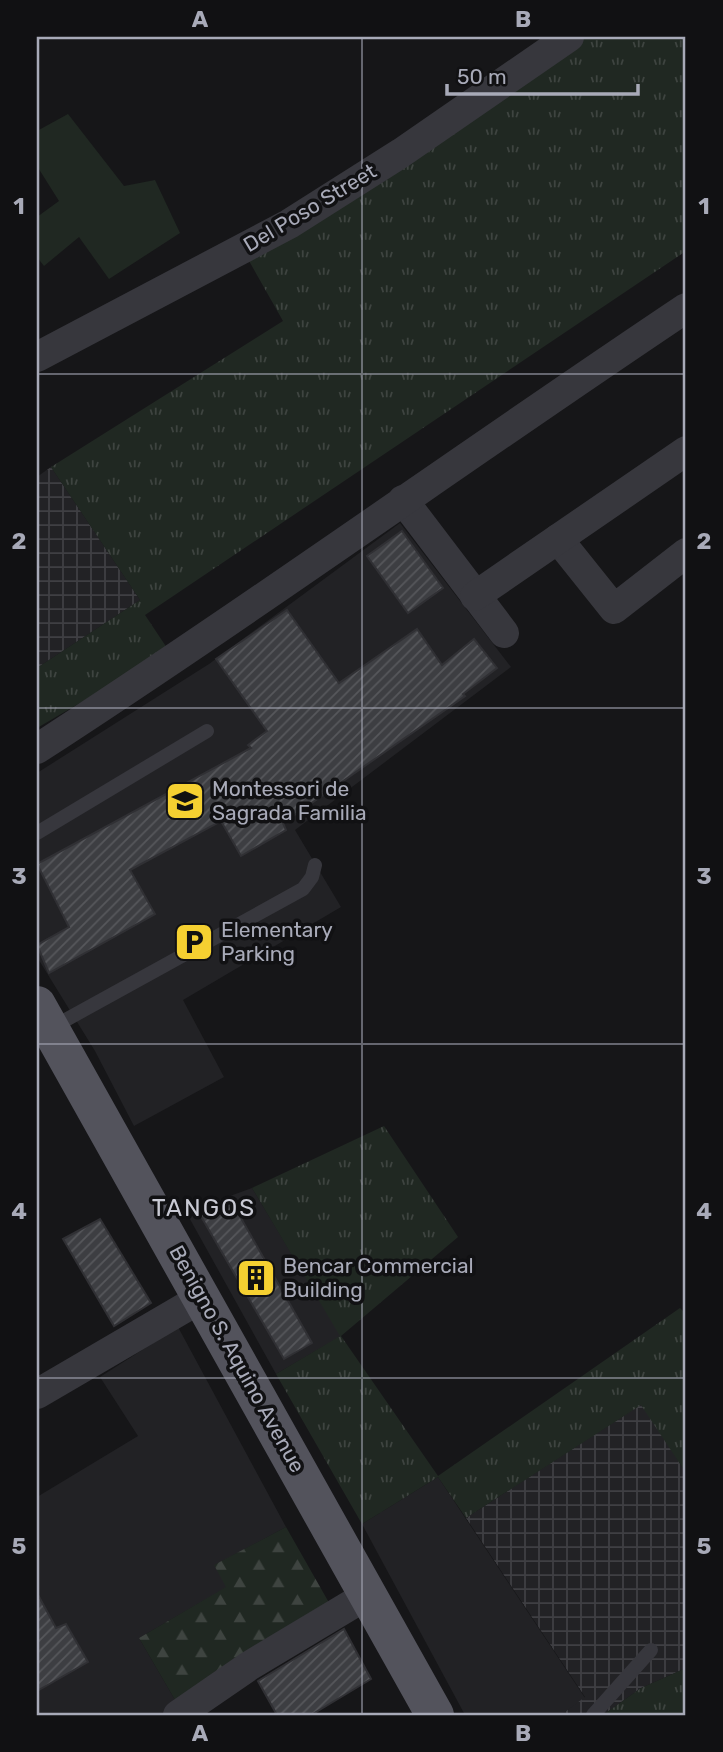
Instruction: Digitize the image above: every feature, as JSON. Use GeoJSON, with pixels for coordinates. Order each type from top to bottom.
{"type":"FeatureCollection","features":[{"type":"Feature","properties":{"kind":"main road","name":"Benigno S. Aquino Avenue"},"geometry":{"type":"LineString","coordinates":[[43,1017],[203,1297],[435,1715]]}},
{"type":"Feature","properties":{"kind":"street","name":"Del Poso Street"},"geometry":{"type":"LineString","coordinates":[[37,357],[289,224],[401,153],[569,37]]}},
{"type":"Feature","properties":{"kind":"street"},"geometry":{"type":"LineString","coordinates":[[37,748],[189,650],[686,307]]}},
{"type":"Feature","properties":{"kind":"street"},"geometry":{"type":"LineString","coordinates":[[475,596],[686,451]]}},
{"type":"Feature","properties":{"kind":"street"},"geometry":{"type":"LineString","coordinates":[[403,500],[504,633]]}},
{"type":"Feature","properties":{"kind":"street"},"geometry":{"type":"LineString","coordinates":[[558,539],[614,609],[686,553]]}},
{"type":"Feature","properties":{"kind":"street"},"geometry":{"type":"LineString","coordinates":[[37,1394],[203,1297]]}},
{"type":"Feature","properties":{"kind":"street"},"geometry":{"type":"LineString","coordinates":[[177,1715],[249,1666],[369,1594]]}},
{"type":"Feature","properties":{"kind":"lane"},"geometry":{"type":"LineString","coordinates":[[37,833],[207,731]]}},
{"type":"Feature","properties":{"kind":"lane"},"geometry":{"type":"LineString","coordinates":[[43,1017],[303,889],[312,877],[315,865]]}},
{"type":"Feature","properties":{"kind":"lane"},"geometry":{"type":"LineString","coordinates":[[593,1715],[651,1650]]}},
{"type":"Feature","properties":{"kind":"shaded area"},"geometry":{"type":"Polygon","coordinates":[[[51,467],[140,600],[37,668],[37,477],[51,467]]]}},
{"type":"Feature","properties":{"kind":"shaded area","name":"Montessori de Sagrada Familia"},"geometry":{"type":"Polygon","coordinates":[[[400,523],[511,667],[295,830],[341,907],[183,1000],[224,1077],[134,1126],[95,1051],[37,957],[37,773],[209,664],[400,523]]]}},
{"type":"Feature","properties":{"kind":"shaded area"},"geometry":{"type":"Polygon","coordinates":[[[252,1188],[341,1336],[276,1374],[186,1212],[252,1188]]]}},
{"type":"Feature","properties":{"kind":"shaded area"},"geometry":{"type":"Polygon","coordinates":[[[178,1327],[286,1527],[215,1565],[227,1587],[139,1638],[178,1705],[164,1715],[37,1715],[37,1497],[138,1436],[100,1377],[178,1327]]]}},
{"type":"Feature","properties":{"kind":"shaded area"},"geometry":{"type":"Polygon","coordinates":[[[642,1404],[686,1473],[686,1668],[641,1688],[603,1715],[561,1715],[585,1697],[466,1518],[642,1404]]]}},
{"type":"Feature","properties":{"kind":"shaded area"},"geometry":{"type":"Polygon","coordinates":[[[438,1477],[585,1698],[561,1715],[465,1715],[362,1524],[438,1477]]]}},
{"type":"Feature","properties":{"kind":"green space"},"geometry":{"type":"Polygon","coordinates":[[[585,37],[686,37],[686,251],[145,615],[169,651],[37,728],[37,668],[140,600],[51,467],[283,321],[248,259],[493,102],[585,37]]]}},
{"type":"Feature","properties":{"kind":"green space"},"geometry":{"type":"Polygon","coordinates":[[[68,114],[124,186],[155,180],[180,233],[109,279],[79,237],[44,266],[37,257],[37,217],[59,201],[37,166],[37,131],[68,114]]]}},
{"type":"Feature","properties":{"kind":"green space"},"geometry":{"type":"Polygon","coordinates":[[[384,1126],[458,1237],[341,1336],[438,1476],[680,1308],[686,1314],[686,1473],[641,1405],[466,1518],[438,1477],[362,1524],[276,1374],[340,1336],[252,1188],[384,1126]]]}},
{"type":"Feature","properties":{"kind":"green space"},"geometry":{"type":"Polygon","coordinates":[[[286,1527],[332,1608],[178,1705],[139,1638],[226,1587],[214,1565],[286,1527]]]}},
{"type":"Feature","properties":{"kind":"green space"},"geometry":{"type":"Polygon","coordinates":[[[686,1668],[686,1715],[603,1715],[641,1688],[686,1668]]]}},
{"type":"Feature","properties":{"kind":"building"},"geometry":{"type":"Polygon","coordinates":[[[402,531],[443,588],[408,613],[367,556],[402,531]]]}},
{"type":"Feature","properties":{"kind":"building"},"geometry":{"type":"Polygon","coordinates":[[[287,610],[339,683],[417,629],[442,665],[474,639],[497,668],[463,694],[465,696],[283,823],[286,830],[241,856],[221,821],[130,870],[155,914],[49,973],[37,945],[69,927],[37,864],[251,748],[248,745],[267,731],[216,659],[287,610]]]}},
{"type":"Feature","properties":{"kind":"building","name":"Bencar Commercial Building"},"geometry":{"type":"Polygon","coordinates":[[[229,1197],[312,1343],[284,1359],[199,1213],[229,1197]]]}},
{"type":"Feature","properties":{"kind":"building"},"geometry":{"type":"Polygon","coordinates":[[[100,1219],[151,1303],[114,1326],[63,1239],[100,1219]]]}},
{"type":"Feature","properties":{"kind":"building"},"geometry":{"type":"Polygon","coordinates":[[[37,1593],[56,1628],[66,1624],[88,1662],[37,1691],[37,1593]]]}},
{"type":"Feature","properties":{"kind":"building"},"geometry":{"type":"Polygon","coordinates":[[[344,1629],[371,1679],[311,1715],[277,1715],[258,1681],[344,1629]]]}},
{"type":"Feature","properties":{"kind":"place","name":"Montessori de Sagrada Familia"},"geometry":{"type":"Point","coordinates":[185,801]}},
{"type":"Feature","properties":{"kind":"place","name":"Elementary Parking"},"geometry":{"type":"Point","coordinates":[194,942]}},
{"type":"Feature","properties":{"kind":"place","name":"Bencar Commercial Building"},"geometry":{"type":"Point","coordinates":[256,1278]}},
{"type":"Feature","properties":{"kind":"district","name":"TANGOS"},"geometry":{"type":"Point","coordinates":[204,1208]}}]}
